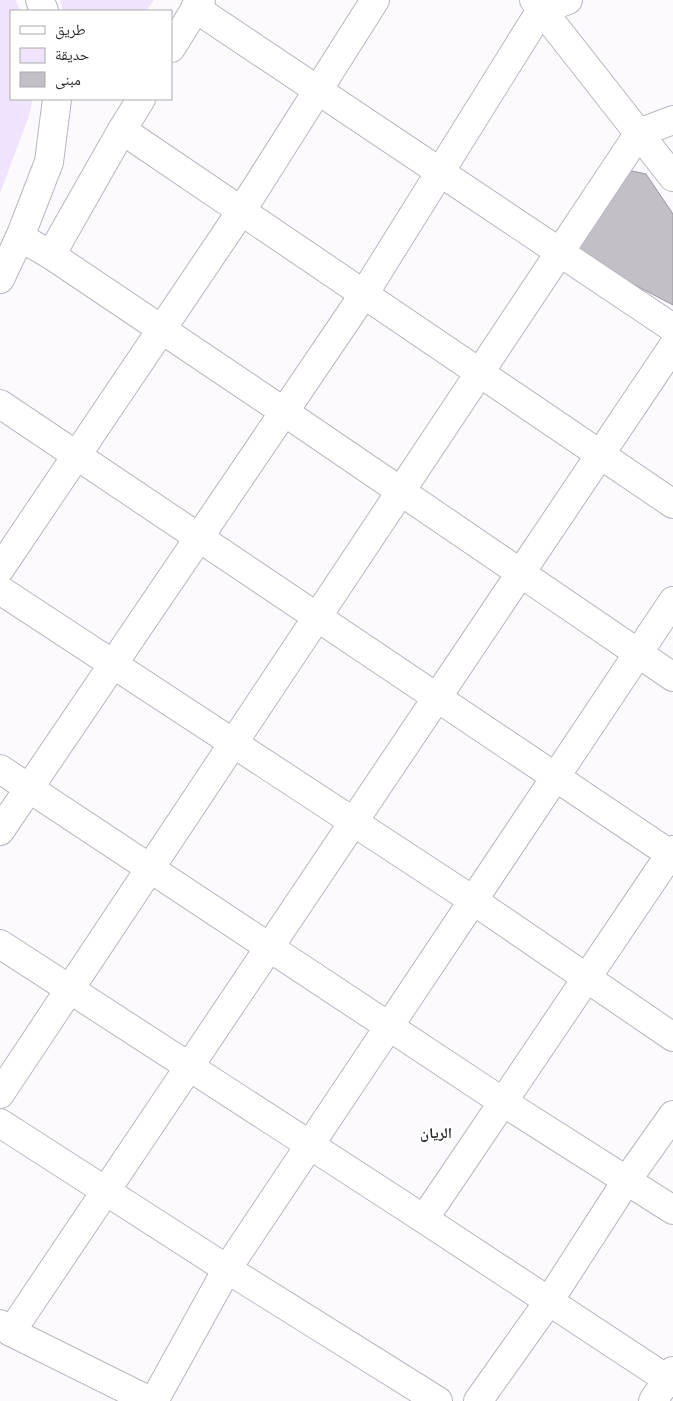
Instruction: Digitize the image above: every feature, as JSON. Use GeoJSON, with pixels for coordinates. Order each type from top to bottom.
{"type":"FeatureCollection","features":[{"type":"Feature","properties":{"kind":"street"},"geometry":{"type":"LineString","coordinates":[[0,569],[242,210],[375,0]]}},
{"type":"Feature","properties":{"kind":"street"},"geometry":{"type":"LineString","coordinates":[[538,5],[568,0]]}},
{"type":"Feature","properties":{"kind":"street"},"geometry":{"type":"LineString","coordinates":[[172,46],[198,4],[318,90],[673,328]]}},
{"type":"Feature","properties":{"kind":"street"},"geometry":{"type":"LineString","coordinates":[[538,5],[673,177]]}},
{"type":"Feature","properties":{"kind":"street"},"geometry":{"type":"LineString","coordinates":[[0,831],[364,294],[440,172],[538,5]]}},
{"type":"Feature","properties":{"kind":"street"},"geometry":{"type":"LineString","coordinates":[[0,279],[20,236],[49,162],[57,100]]}},
{"type":"Feature","properties":{"kind":"street"},"geometry":{"type":"LineString","coordinates":[[51,255],[140,100]]}},
{"type":"Feature","properties":{"kind":"street"},"geometry":{"type":"LineString","coordinates":[[0,1094],[639,133],[673,120]]}},
{"type":"Feature","properties":{"kind":"street"},"geometry":{"type":"LineString","coordinates":[[122,130],[673,504]]}},
{"type":"Feature","properties":{"kind":"street"},"geometry":{"type":"LineString","coordinates":[[20,236],[162,329],[673,677]]}},
{"type":"Feature","properties":{"kind":"street"},"geometry":{"type":"LineString","coordinates":[[150,1401],[6,1328],[106,1191],[673,346]]}},
{"type":"Feature","properties":{"kind":"street"},"geometry":{"type":"LineString","coordinates":[[0,404],[672,853],[424,1219]]}},
{"type":"Feature","properties":{"kind":"street"},"geometry":{"type":"LineString","coordinates":[[0,590],[474,901],[673,1037]]}},
{"type":"Feature","properties":{"kind":"street"},"geometry":{"type":"LineString","coordinates":[[154,1401],[227,1269],[673,601]]}},
{"type":"Feature","properties":{"kind":"street"},"geometry":{"type":"LineString","coordinates":[[0,769],[503,1102],[673,1210]]}},
{"type":"Feature","properties":{"kind":"street"},"geometry":{"type":"LineString","coordinates":[[0,944],[549,1301],[671,1377],[652,1401]]}},
{"type":"Feature","properties":{"kind":"street"},"geometry":{"type":"LineString","coordinates":[[478,1401],[549,1301],[627,1180],[673,1115]]}},
{"type":"Feature","properties":{"kind":"street"},"geometry":{"type":"LineString","coordinates":[[0,1123],[227,1269],[438,1401]]}},
{"type":"Feature","properties":{"kind":"green space"},"geometry":{"type":"Polygon","coordinates":[[[0,0],[16,0],[20,10],[10,10],[10,100],[33,100],[28,119],[0,193],[0,0]]]}},
{"type":"Feature","properties":{"kind":"green space"},"geometry":{"type":"Polygon","coordinates":[[[60,0],[154,0],[147,10],[63,10],[60,0]]]}},
{"type":"Feature","properties":{"kind":"building"},"geometry":{"type":"Polygon","coordinates":[[[627,170],[646,174],[673,214],[673,305],[568,250],[627,170]]]}},
{"type":"Feature","properties":{"kind":"district","name":"الريان"},"geometry":{"type":"Point","coordinates":[436,1132]}}]}
